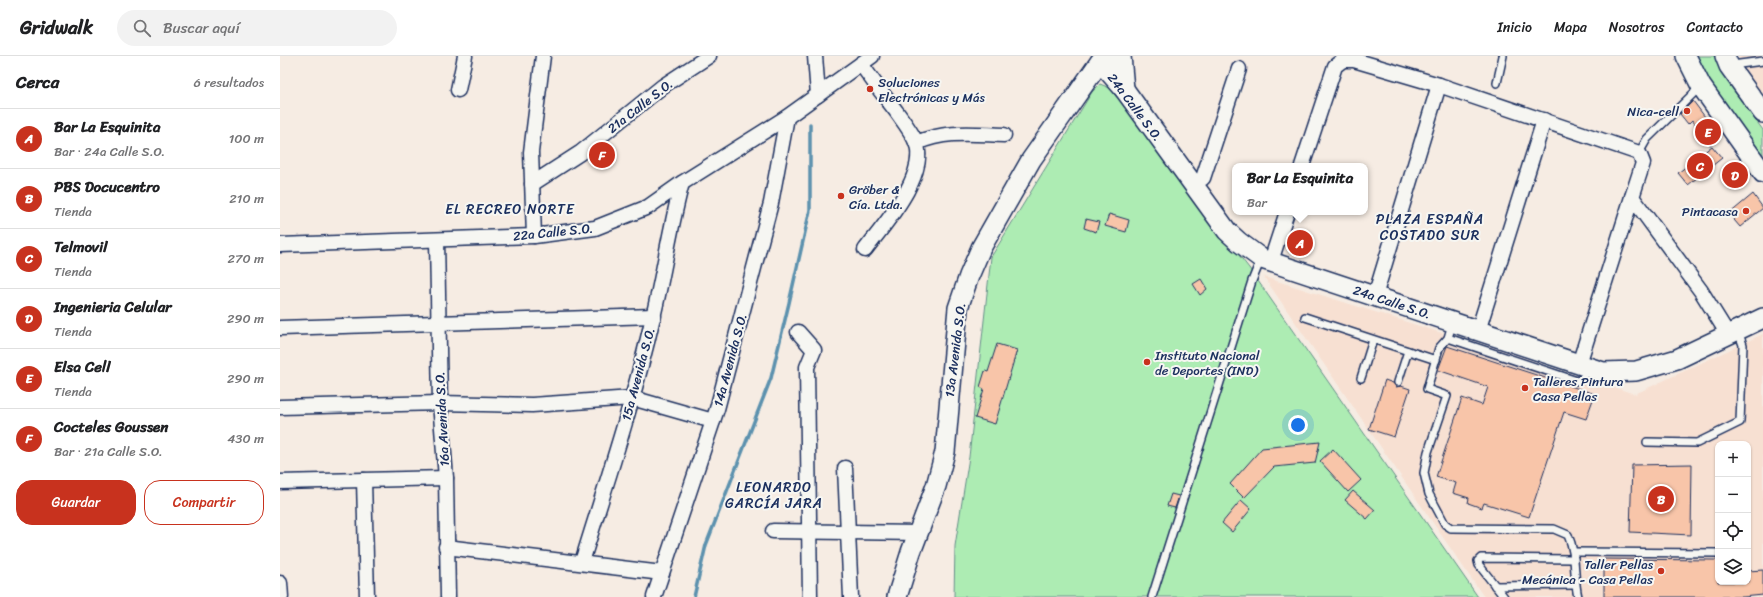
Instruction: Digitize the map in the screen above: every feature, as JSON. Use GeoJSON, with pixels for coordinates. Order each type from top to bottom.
{"type":"FeatureCollection","features":[{"type":"Feature","properties":{"kind":"street"},"geometry":{"type":"LineString","coordinates":[[458,90],[465,56]]}},
{"type":"Feature","properties":{"kind":"street"},"geometry":{"type":"LineString","coordinates":[[534,236],[531,152],[543,56]]}},
{"type":"Feature","properties":{"kind":"street"},"geometry":{"type":"LineString","coordinates":[[815,56],[818,95]]}},
{"type":"Feature","properties":{"kind":"street"},"geometry":{"type":"LineString","coordinates":[[1120,56],[1124,89]]}},
{"type":"Feature","properties":{"kind":"street"},"geometry":{"type":"LineString","coordinates":[[1686,56],[1701,86],[1763,173]]}},
{"type":"Feature","properties":{"kind":"street","name":"21a Calle S.O."},"geometry":{"type":"LineString","coordinates":[[532,184],[580,153],[663,86],[702,58]]}},
{"type":"Feature","properties":{"kind":"street","name":"24a Calle S.O."},"geometry":{"type":"LineString","coordinates":[[1102,59],[1192,185],[1227,230],[1239,242],[1266,260],[1375,296],[1450,330],[1478,331],[1603,372],[1636,371],[1677,359],[1763,320]]}},
{"type":"Feature","properties":{"kind":"street","name":"13a Avenida S.O."},"geometry":{"type":"LineString","coordinates":[[897,597],[909,559],[920,533],[936,486],[945,452],[958,308],[969,276],[982,248],[1028,165],[1102,59]]}},
{"type":"Feature","properties":{"kind":"street"},"geometry":{"type":"LineString","coordinates":[[865,250],[904,196],[915,172],[918,160],[916,143],[866,60]]}},
{"type":"Feature","properties":{"kind":"street","name":"22a Calle S.O."},"geometry":{"type":"LineString","coordinates":[[280,245],[534,236],[595,228],[648,207],[682,183],[787,117],[866,60]]}},
{"type":"Feature","properties":{"kind":"street"},"geometry":{"type":"LineString","coordinates":[[1303,163],[1335,66],[1343,60],[1354,60],[1439,85],[1640,153],[1643,163],[1584,366]]}},
{"type":"Feature","properties":{"kind":"street"},"geometry":{"type":"LineString","coordinates":[[1727,61],[1763,111]]}},
{"type":"Feature","properties":{"kind":"street"},"geometry":{"type":"LineString","coordinates":[[1192,185],[1203,178],[1239,69]]}},
{"type":"Feature","properties":{"kind":"street"},"geometry":{"type":"LineString","coordinates":[[1375,296],[1439,85]]}},
{"type":"Feature","properties":{"kind":"street","name":"14a Avenida S.O."},"geometry":{"type":"LineString","coordinates":[[654,597],[713,421],[771,203],[787,117]]}},
{"type":"Feature","properties":{"kind":"street"},"geometry":{"type":"LineString","coordinates":[[1478,331],[1544,120]]}},
{"type":"Feature","properties":{"kind":"street"},"geometry":{"type":"LineString","coordinates":[[916,143],[937,135],[1004,135]]}},
{"type":"Feature","properties":{"kind":"street","name":"15a Avenida S.O."},"geometry":{"type":"LineString","coordinates":[[582,562],[632,398],[654,316],[671,223],[682,183]]}},
{"type":"Feature","properties":{"kind":"street"},"geometry":{"type":"LineString","coordinates":[[1632,197],[1734,333]]}},
{"type":"Feature","properties":{"kind":"street"},"geometry":{"type":"LineString","coordinates":[[1266,260],[1286,215]]}},
{"type":"Feature","properties":{"kind":"street","name":"16a Avenida S.O."},"geometry":{"type":"LineString","coordinates":[[437,240],[440,403],[446,478],[448,597]]}},
{"type":"Feature","properties":{"kind":"street"},"geometry":{"type":"LineString","coordinates":[[280,328],[654,316]]}},
{"type":"Feature","properties":{"kind":"street"},"geometry":{"type":"LineString","coordinates":[[798,332],[814,350],[807,367],[810,597]]}},
{"type":"Feature","properties":{"kind":"street"},"geometry":{"type":"LineString","coordinates":[[280,407],[440,403],[532,405],[632,398],[713,421]]}},
{"type":"Feature","properties":{"kind":"street"},"geometry":{"type":"LineString","coordinates":[[846,468],[851,597]]}},
{"type":"Feature","properties":{"kind":"street"},"geometry":{"type":"LineString","coordinates":[[280,482],[446,478]]}},
{"type":"Feature","properties":{"kind":"street"},"geometry":{"type":"LineString","coordinates":[[364,480],[367,597]]}},
{"type":"Feature","properties":{"kind":"street"},"geometry":{"type":"LineString","coordinates":[[773,531],[920,533]]}},
{"type":"Feature","properties":{"kind":"street"},"geometry":{"type":"LineString","coordinates":[[446,547],[582,562],[662,573]]}},
{"type":"Feature","properties":{"kind":"street"},"geometry":{"type":"LineString","coordinates":[[280,583],[281,597]]}},
{"type":"Feature","properties":{"kind":"lane"},"geometry":{"type":"LineString","coordinates":[[1497,83],[1503,56]]}},
{"type":"Feature","properties":{"kind":"lane"},"geometry":{"type":"LineString","coordinates":[[1727,61],[1763,61]]}},
{"type":"Feature","properties":{"kind":"lane"},"geometry":{"type":"LineString","coordinates":[[1640,153],[1647,139],[1701,86]]}},
{"type":"Feature","properties":{"kind":"lane"},"geometry":{"type":"LineString","coordinates":[[1152,597],[1252,281],[1266,260]]}},
{"type":"Feature","properties":{"kind":"lane"},"geometry":{"type":"LineString","coordinates":[[1305,318],[1436,360]]}},
{"type":"Feature","properties":{"kind":"lane"},"geometry":{"type":"LineString","coordinates":[[1578,597],[1575,585],[1574,555],[1568,535],[1554,529],[1451,528],[1445,524],[1429,494],[1424,473],[1439,419],[1448,400],[1448,396],[1443,393],[1427,389],[1439,348],[1450,330],[1577,381],[1582,379],[1584,366]]}},
{"type":"Feature","properties":{"kind":"lane"},"geometry":{"type":"LineString","coordinates":[[1647,442],[1697,443],[1740,422],[1742,345],[1734,333]]}},
{"type":"Feature","properties":{"kind":"lane"},"geometry":{"type":"LineString","coordinates":[[1361,378],[1373,340]]}},
{"type":"Feature","properties":{"kind":"lane"},"geometry":{"type":"LineString","coordinates":[[1398,382],[1408,351]]}},
{"type":"Feature","properties":{"kind":"lane"},"geometry":{"type":"LineString","coordinates":[[1504,597],[1479,565],[1478,561],[1481,558],[1715,553]]}},
{"type":"Feature","properties":{"kind":"lane"},"geometry":{"type":"LineString","coordinates":[[1495,586],[1575,585]]}},
{"type":"Feature","properties":{"kind":"shaded area"},"geometry":{"type":"Polygon","coordinates":[[[1738,56],[1763,56],[1763,95],[1749,78],[1738,56]]]}},
{"type":"Feature","properties":{"kind":"shaded area"},"geometry":{"type":"Polygon","coordinates":[[[1264,277],[1635,394],[1763,334],[1763,597],[1484,597],[1264,277]]]}},
{"type":"Feature","properties":{"kind":"green space"},"geometry":{"type":"Polygon","coordinates":[[[1692,56],[1715,56],[1734,91],[1763,130],[1763,161],[1692,56]]]}},
{"type":"Feature","properties":{"kind":"green space","name":"Instituto Nacional de Deportes (IND)"},"geometry":{"type":"Polygon","coordinates":[[[1100,84],[1110,88],[1249,268],[1478,597],[954,597],[955,546],[969,457],[991,257],[1092,92],[1100,84]]]}},
{"type":"Feature","properties":{"kind":"building"},"geometry":{"type":"Polygon","coordinates":[[[1693,101],[1720,137],[1710,145],[1692,120],[1688,124],[1680,114],[1693,101]]]}},
{"type":"Feature","properties":{"kind":"building"},"geometry":{"type":"Polygon","coordinates":[[[1712,146],[1722,158],[1688,185],[1678,173],[1712,146]]]}},
{"type":"Feature","properties":{"kind":"building","name":"Pintacasa"},"geometry":{"type":"Polygon","coordinates":[[[1753,194],[1763,208],[1740,227],[1729,214],[1753,194]]]}},
{"type":"Feature","properties":{"kind":"building"},"geometry":{"type":"Polygon","coordinates":[[[1109,214],[1129,220],[1126,232],[1105,226],[1109,214]]]}},
{"type":"Feature","properties":{"kind":"building"},"geometry":{"type":"Polygon","coordinates":[[[1086,219],[1099,222],[1096,232],[1084,228],[1086,219]]]}},
{"type":"Feature","properties":{"kind":"building"},"geometry":{"type":"Polygon","coordinates":[[[1201,279],[1207,289],[1200,295],[1193,284],[1201,279]]]}},
{"type":"Feature","properties":{"kind":"building"},"geometry":{"type":"Polygon","coordinates":[[[997,344],[1017,350],[995,424],[975,418],[984,389],[980,387],[985,371],[988,372],[997,344]]]}},
{"type":"Feature","properties":{"kind":"building"},"geometry":{"type":"Polygon","coordinates":[[[1447,346],[1595,394],[1586,419],[1564,412],[1529,517],[1484,503],[1482,508],[1468,503],[1469,498],[1453,493],[1456,483],[1436,477],[1462,398],[1482,405],[1488,387],[1438,370],[1447,346]]]}},
{"type":"Feature","properties":{"kind":"building"},"geometry":{"type":"Polygon","coordinates":[[[1385,380],[1393,383],[1396,387],[1401,386],[1410,389],[1394,437],[1369,429],[1385,380]]]}},
{"type":"Feature","properties":{"kind":"building"},"geometry":{"type":"Polygon","coordinates":[[[1320,442],[1315,463],[1274,467],[1244,498],[1230,484],[1262,448],[1320,442]]]}},
{"type":"Feature","properties":{"kind":"building"},"geometry":{"type":"Polygon","coordinates":[[[1333,449],[1361,480],[1348,492],[1320,461],[1333,449]]]}},
{"type":"Feature","properties":{"kind":"building"},"geometry":{"type":"Polygon","coordinates":[[[1692,464],[1691,535],[1630,532],[1632,465],[1692,464]]]}},
{"type":"Feature","properties":{"kind":"building"},"geometry":{"type":"Polygon","coordinates":[[[1353,491],[1375,510],[1367,519],[1345,500],[1353,491]]]}},
{"type":"Feature","properties":{"kind":"building"},"geometry":{"type":"Polygon","coordinates":[[[1171,494],[1179,496],[1175,508],[1167,506],[1171,494]]]}},
{"type":"Feature","properties":{"kind":"building"},"geometry":{"type":"Polygon","coordinates":[[[1241,500],[1251,509],[1232,532],[1222,523],[1241,500]]]}},
{"type":"Feature","properties":{"kind":"building","name":"Taller Pellas Mecánica - Casa Pellas"},"geometry":{"type":"Polygon","coordinates":[[[1604,559],[1715,560],[1715,585],[1751,585],[1751,571],[1763,570],[1763,595],[1743,597],[1604,597],[1604,559]]]}},
{"type":"Feature","properties":{"kind":"waterway"},"geometry":{"type":"LineString","coordinates":[[694,597],[706,545],[771,378],[810,210],[810,124]]}},
{"type":"Feature","properties":{"kind":"place","name":"Soluciones Electrónicas y Más"},"geometry":{"type":"Point","coordinates":[870,89]}},
{"type":"Feature","properties":{"kind":"place","name":"Nica-cell"},"geometry":{"type":"Point","coordinates":[1687,111]}},
{"type":"Feature","properties":{"kind":"place","name":"Elsa Cell"},"geometry":{"type":"Point","coordinates":[1708,132]}},
{"type":"Feature","properties":{"kind":"place","name":"Cocteles Goussen"},"geometry":{"type":"Point","coordinates":[602,155]}},
{"type":"Feature","properties":{"kind":"place","name":"Telmovil"},"geometry":{"type":"Point","coordinates":[1700,166]}},
{"type":"Feature","properties":{"kind":"place","name":"Ingenieria Celular"},"geometry":{"type":"Point","coordinates":[1735,175]}},
{"type":"Feature","properties":{"kind":"place","name":"Gröber & Cía. Ltda."},"geometry":{"type":"Point","coordinates":[841,196]}},
{"type":"Feature","properties":{"kind":"place","name":"Pintacasa"},"geometry":{"type":"Point","coordinates":[1746,211]}},
{"type":"Feature","properties":{"kind":"place","name":"Bar La Esquinita"},"geometry":{"type":"Point","coordinates":[1300,243]}},
{"type":"Feature","properties":{"kind":"place","name":"Instituto Nacional de Deportes (IND)"},"geometry":{"type":"Point","coordinates":[1147,362]}},
{"type":"Feature","properties":{"kind":"place","name":"Talleres Pintura Casa Pellas"},"geometry":{"type":"Point","coordinates":[1525,388]}},
{"type":"Feature","properties":{"kind":"place","name":"PBS Docucentro"},"geometry":{"type":"Point","coordinates":[1661,499]}},
{"type":"Feature","properties":{"kind":"place","name":"Taller Pellas Mecánica - Casa Pellas"},"geometry":{"type":"Point","coordinates":[1661,571]}},
{"type":"Feature","properties":{"kind":"district","name":"EL RECREO NORTE"},"geometry":{"type":"Point","coordinates":[510,209]}},
{"type":"Feature","properties":{"kind":"district","name":"PLAZA ESPAÑA COSTADO SUR"},"geometry":{"type":"Point","coordinates":[1430,228]}},
{"type":"Feature","properties":{"kind":"district","name":"LEONARDO GARCÍA JARA"},"geometry":{"type":"Point","coordinates":[774,496]}}]}
